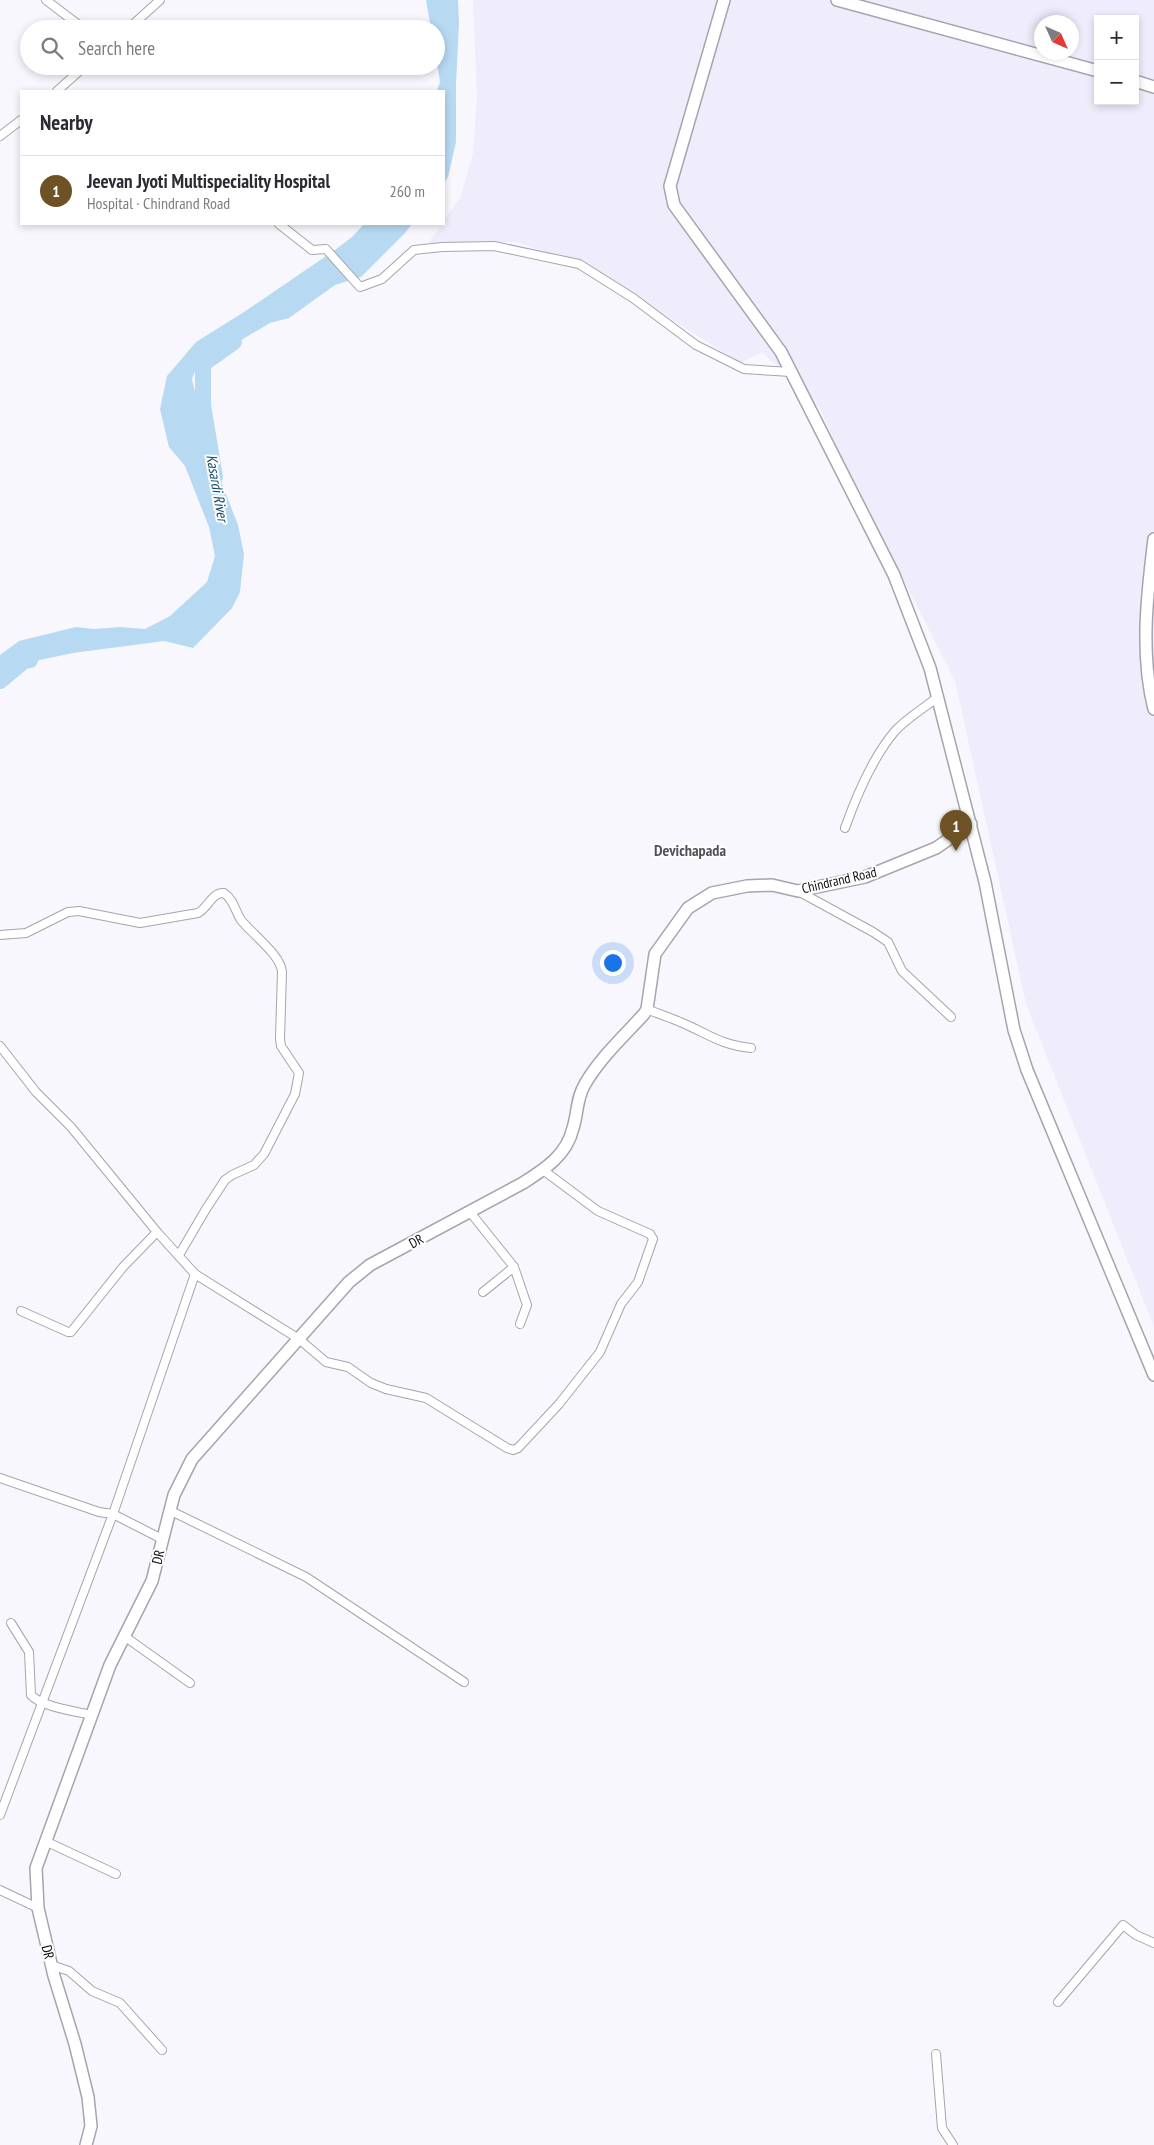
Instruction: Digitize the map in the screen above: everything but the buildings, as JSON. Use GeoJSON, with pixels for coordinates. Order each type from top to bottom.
{"type":"FeatureCollection","features":[{"type":"Feature","properties":{"kind":"main road"},"geometry":{"type":"LineString","coordinates":[[724,0],[670,186],[674,205],[781,352],[894,575],[930,668],[938,697],[985,882],[1014,1030],[1027,1070],[1154,1375]]}},
{"type":"Feature","properties":{"kind":"main road"},"geometry":{"type":"LineString","coordinates":[[836,0],[1094,70]]}},
{"type":"Feature","properties":{"kind":"main road"},"geometry":{"type":"LineString","coordinates":[[1139,83],[1154,87]]}},
{"type":"Feature","properties":{"kind":"main road"},"geometry":{"type":"LineString","coordinates":[[1154,539],[1145,609],[1149,691],[1154,709]]}},
{"type":"Feature","properties":{"kind":"main road","name":"Chindrand Road"},"geometry":{"type":"LineString","coordinates":[[647,1010],[655,954],[688,908],[712,893],[747,886],[772,885],[798,891],[865,877],[936,848],[971,824]]}},
{"type":"Feature","properties":{"kind":"main road","name":"DR"},"geometry":{"type":"LineString","coordinates":[[86,2145],[90,2126],[88,2098],[38,1908],[36,1868],[110,1665],[152,1581],[174,1495],[192,1459],[349,1282],[370,1265],[470,1212],[543,1170],[563,1152],[574,1128],[577,1101],[585,1084],[602,1059],[647,1010]]}},
{"type":"Feature","properties":{"kind":"street"},"geometry":{"type":"LineString","coordinates":[[46,0],[72,20]]}},
{"type":"Feature","properties":{"kind":"street"},"geometry":{"type":"LineString","coordinates":[[138,20],[160,0]]}},
{"type":"Feature","properties":{"kind":"street"},"geometry":{"type":"LineString","coordinates":[[58,90],[75,75]]}},
{"type":"Feature","properties":{"kind":"street"},"geometry":{"type":"LineString","coordinates":[[0,136],[20,121]]}},
{"type":"Feature","properties":{"kind":"street"},"geometry":{"type":"LineString","coordinates":[[280,225],[312,250],[326,249],[360,287],[382,279],[414,250],[442,246],[494,246],[578,264],[633,298],[696,345],[744,369],[791,372]]}},
{"type":"Feature","properties":{"kind":"street"},"geometry":{"type":"LineString","coordinates":[[845,828],[854,804],[885,745],[908,719],[938,697]]}},
{"type":"Feature","properties":{"kind":"street"},"geometry":{"type":"LineString","coordinates":[[798,891],[888,942],[902,971],[951,1017]]}},
{"type":"Feature","properties":{"kind":"street"},"geometry":{"type":"LineString","coordinates":[[0,936],[26,932],[68,912],[79,911],[140,923],[149,923],[198,913],[219,893],[229,897],[243,921],[280,962],[282,972],[280,1040],[281,1046],[298,1073],[295,1094],[264,1154],[254,1165],[225,1180],[179,1255]]}},
{"type":"Feature","properties":{"kind":"street"},"geometry":{"type":"LineString","coordinates":[[647,1010],[682,1023],[707,1037],[733,1046],[751,1048]]}},
{"type":"Feature","properties":{"kind":"street"},"geometry":{"type":"LineString","coordinates":[[0,1046],[36,1092],[95,1155],[157,1232],[195,1274],[299,1339],[326,1362],[352,1369],[368,1381],[386,1389],[426,1398],[513,1450],[518,1448],[559,1404],[600,1352],[621,1304],[638,1282],[653,1238],[650,1234],[588,1205],[543,1170]]}},
{"type":"Feature","properties":{"kind":"street"},"geometry":{"type":"LineString","coordinates":[[470,1212],[514,1267],[527,1305],[520,1324]]}},
{"type":"Feature","properties":{"kind":"street"},"geometry":{"type":"LineString","coordinates":[[21,1311],[71,1332],[123,1267],[157,1232]]}},
{"type":"Feature","properties":{"kind":"street"},"geometry":{"type":"LineString","coordinates":[[483,1292],[514,1267]]}},
{"type":"Feature","properties":{"kind":"street"},"geometry":{"type":"LineString","coordinates":[[0,1815],[113,1514],[195,1274]]}},
{"type":"Feature","properties":{"kind":"street"},"geometry":{"type":"LineString","coordinates":[[0,1478],[98,1512],[113,1514],[162,1539]]}},
{"type":"Feature","properties":{"kind":"street"},"geometry":{"type":"LineString","coordinates":[[169,1510],[306,1577],[464,1682]]}},
{"type":"Feature","properties":{"kind":"street"},"geometry":{"type":"LineString","coordinates":[[11,1623],[29,1652],[31,1695],[35,1700],[91,1716]]}},
{"type":"Feature","properties":{"kind":"street"},"geometry":{"type":"LineString","coordinates":[[124,1636],[190,1683]]}},
{"type":"Feature","properties":{"kind":"street"},"geometry":{"type":"LineString","coordinates":[[45,1841],[116,1874]]}},
{"type":"Feature","properties":{"kind":"street"},"geometry":{"type":"LineString","coordinates":[[1,1891],[38,1908]]}},
{"type":"Feature","properties":{"kind":"street"},"geometry":{"type":"LineString","coordinates":[[1058,2002],[1123,1924],[1136,1935],[1154,1943]]}},
{"type":"Feature","properties":{"kind":"street"},"geometry":{"type":"LineString","coordinates":[[52,1965],[69,1970],[92,1991],[120,2003],[162,2050]]}},
{"type":"Feature","properties":{"kind":"street"},"geometry":{"type":"LineString","coordinates":[[936,2054],[942,2128],[953,2145]]}},
{"type":"Feature","properties":{"kind":"shaded area"},"geometry":{"type":"Polygon","coordinates":[[[473,0],[1154,0],[1154,1327],[1026,1004],[955,681],[837,448],[819,407],[762,352],[740,363],[585,264],[515,242],[428,243],[441,225],[445,225],[445,220],[461,196],[473,153],[477,98],[473,0]]]}},
{"type":"Feature","properties":{"kind":"water"},"geometry":{"type":"Polygon","coordinates":[[[426,0],[458,0],[456,142],[448,177],[445,182],[445,90],[437,90],[440,82],[439,75],[445,75],[445,20],[429,20],[426,0]]]}},
{"type":"Feature","properties":{"kind":"water"},"geometry":{"type":"Polygon","coordinates":[[[363,225],[411,225],[361,277],[335,285],[289,318],[270,323],[221,352],[199,361],[192,379],[211,456],[238,525],[244,554],[240,592],[232,608],[193,648],[164,641],[73,653],[40,660],[9,671],[0,680],[0,655],[19,641],[76,627],[145,629],[170,616],[207,582],[215,556],[209,527],[185,466],[169,447],[160,409],[167,376],[196,342],[244,312],[352,237],[363,225]]]}},
{"type":"Feature","properties":{"kind":"waterway","name":"Kasardi River"},"geometry":{"type":"LineString","coordinates":[[215,477],[203,405],[203,364],[234,342]]}},
{"type":"Feature","properties":{"kind":"waterway","name":"Kasardi River"},"geometry":{"type":"LineString","coordinates":[[0,681],[24,661],[30,660]]}},
{"type":"Feature","properties":{"kind":"place","name":"Jeevan Jyoti Multispeciality Hospital"},"geometry":{"type":"Point","coordinates":[956,851]}},
{"type":"Feature","properties":{"kind":"district","name":"Devichapada"},"geometry":{"type":"Point","coordinates":[690,850]}}]}
